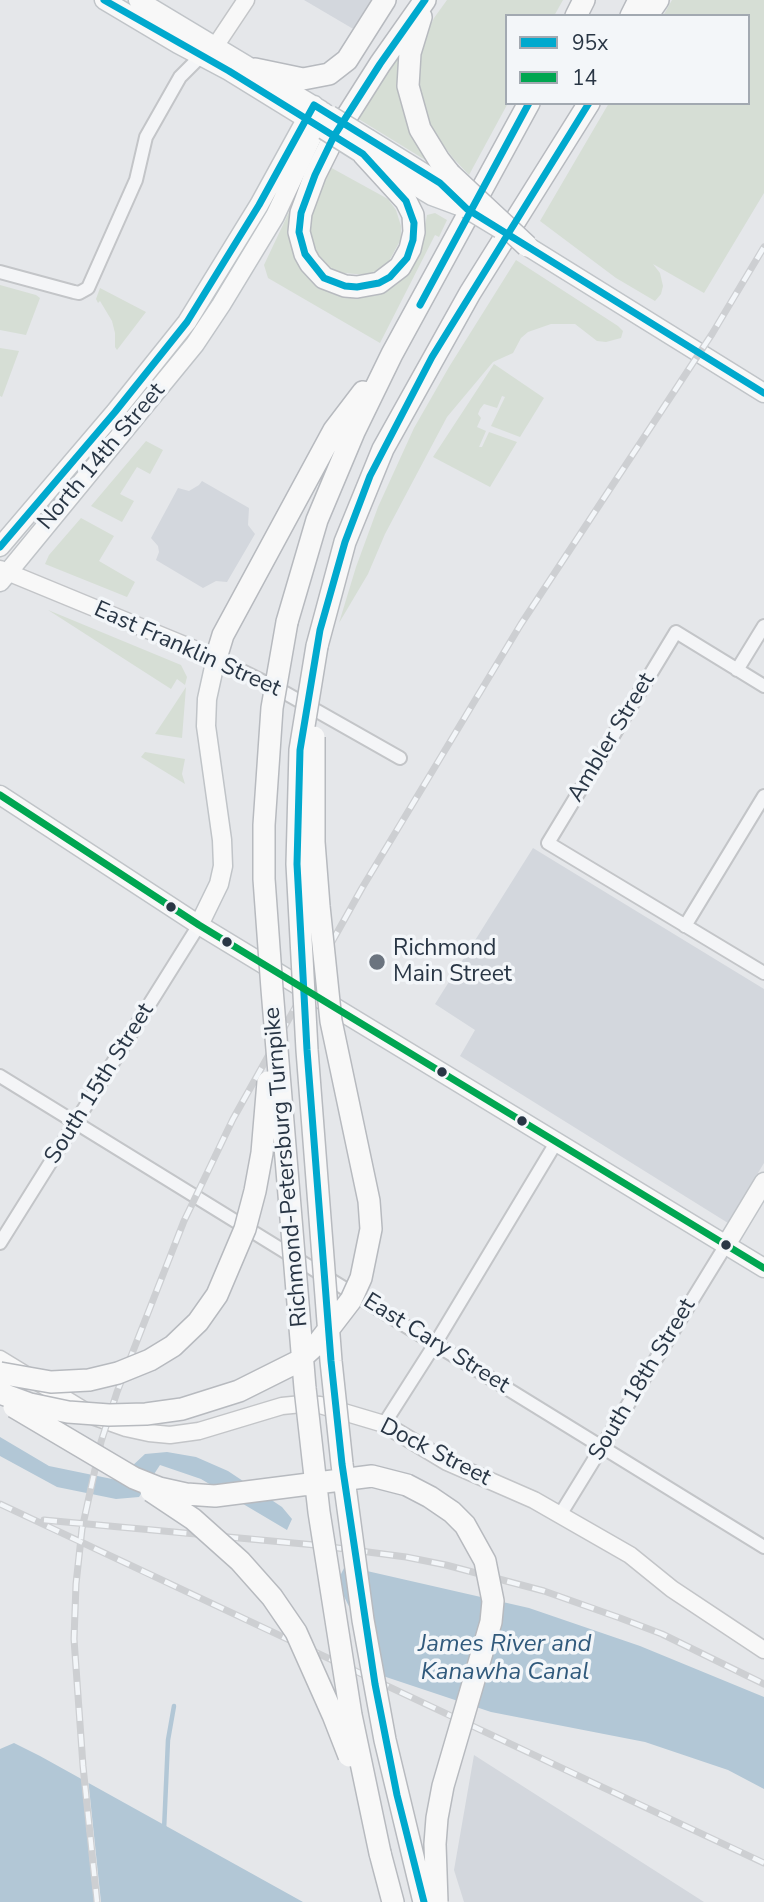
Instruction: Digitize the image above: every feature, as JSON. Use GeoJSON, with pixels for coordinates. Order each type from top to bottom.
{"type":"FeatureCollection","features":[{"type":"Feature","properties":{"kind":"highway"},"geometry":{"type":"LineString","coordinates":[[255,69],[303,79],[329,74],[347,60],[385,0]]}},
{"type":"Feature","properties":{"kind":"highway"},"geometry":{"type":"LineString","coordinates":[[364,148],[406,201],[413,215],[414,232],[410,249],[400,267],[379,283],[357,288],[324,278],[310,263],[301,244],[301,214],[315,175],[335,135],[380,64],[426,0]]}},
{"type":"Feature","properties":{"kind":"highway"},"geometry":{"type":"LineString","coordinates":[[426,0],[410,53],[408,86],[420,129],[439,160],[441,184],[531,249]]}},
{"type":"Feature","properties":{"kind":"highway","name":"Richmond-Petersburg Turnpike"},"geometry":{"type":"LineString","coordinates":[[393,1902],[351,1715],[319,1511],[303,1361],[264,879],[264,825],[272,708],[287,622],[317,520],[333,478],[392,354],[528,105]]}},
{"type":"Feature","properties":{"kind":"highway"},"geometry":{"type":"LineString","coordinates":[[0,1393],[30,1404],[68,1412],[109,1415],[182,1409],[239,1391],[297,1362],[318,1343],[351,1300],[361,1278],[371,1229],[369,1201],[331,1021],[318,906],[314,783],[318,638],[345,542],[383,449],[432,357],[586,105]]}},
{"type":"Feature","properties":{"kind":"highway"},"geometry":{"type":"LineString","coordinates":[[216,658],[223,635],[334,430],[392,354]]}},
{"type":"Feature","properties":{"kind":"highway","name":"Richmond-Petersburg Turnpike"},"geometry":{"type":"LineString","coordinates":[[318,638],[300,750],[297,864],[308,1064],[331,1361],[342,1464],[368,1645],[385,1740],[424,1902]]}},
{"type":"Feature","properties":{"kind":"highway"},"geometry":{"type":"LineString","coordinates":[[0,1373],[51,1382],[89,1380],[118,1373],[150,1360],[173,1346],[204,1313],[231,1266],[255,1191],[267,1114],[272,989]]}},
{"type":"Feature","properties":{"kind":"highway"},"geometry":{"type":"LineString","coordinates":[[380,1853],[334,1715],[296,1632],[272,1597],[240,1561],[193,1519],[0,1399],[134,1478],[159,1488],[186,1494],[215,1496],[372,1476],[407,1485],[430,1497],[465,1525],[485,1561],[493,1601],[491,1622],[452,1750],[439,1807],[435,1844],[437,1902]]}},
{"type":"Feature","properties":{"kind":"main road"},"geometry":{"type":"LineString","coordinates":[[104,0],[201,56],[319,118]]}},
{"type":"Feature","properties":{"kind":"main road"},"geometry":{"type":"LineString","coordinates":[[138,0],[255,69],[319,118],[364,148],[441,184],[467,209],[764,393]]}},
{"type":"Feature","properties":{"kind":"main road"},"geometry":{"type":"LineString","coordinates":[[201,56],[216,45],[246,0]]}},
{"type":"Feature","properties":{"kind":"main road","name":"North 14th Street"},"geometry":{"type":"LineString","coordinates":[[0,547],[115,412],[187,322],[260,205],[319,118]]}},
{"type":"Feature","properties":{"kind":"main road","name":"North 14th Street"},"geometry":{"type":"LineString","coordinates":[[2,574],[195,344],[275,216],[319,118]]}},
{"type":"Feature","properties":{"kind":"main road","name":"East Franklin Street"},"geometry":{"type":"LineString","coordinates":[[2,574],[216,658]]}},
{"type":"Feature","properties":{"kind":"main road"},"geometry":{"type":"LineString","coordinates":[[199,925],[219,884],[223,866],[206,726],[207,699],[216,658]]}},
{"type":"Feature","properties":{"kind":"main road"},"geometry":{"type":"LineString","coordinates":[[0,795],[199,925],[764,1268]]}},
{"type":"Feature","properties":{"kind":"main road"},"geometry":{"type":"LineString","coordinates":[[726,1245],[764,1182]]}},
{"type":"Feature","properties":{"kind":"main road","name":"Dock Street"},"geometry":{"type":"LineString","coordinates":[[0,1359],[95,1417],[149,1433],[170,1435],[199,1431],[282,1406],[302,1404],[320,1405],[384,1424],[447,1462],[534,1500],[630,1555],[673,1589],[764,1650]]}},
{"type":"Feature","properties":{"kind":"street"},"geometry":{"type":"LineString","coordinates":[[0,272],[74,292],[86,291],[136,180],[146,137],[180,77],[201,56]]}},
{"type":"Feature","properties":{"kind":"street"},"geometry":{"type":"LineString","coordinates":[[764,626],[737,670],[764,686]]}},
{"type":"Feature","properties":{"kind":"street","name":"Ambler Street"},"geometry":{"type":"LineString","coordinates":[[685,926],[548,844],[676,632],[737,670]]}},
{"type":"Feature","properties":{"kind":"street","name":"East Franklin Street"},"geometry":{"type":"LineString","coordinates":[[216,658],[280,690],[400,758]]}},
{"type":"Feature","properties":{"kind":"street"},"geometry":{"type":"LineString","coordinates":[[764,796],[685,926],[764,973]]}},
{"type":"Feature","properties":{"kind":"street","name":"South 15th Street"},"geometry":{"type":"LineString","coordinates":[[0,1243],[199,925]]}},
{"type":"Feature","properties":{"kind":"street","name":"East Cary Street"},"geometry":{"type":"LineString","coordinates":[[0,1076],[764,1548]]}},
{"type":"Feature","properties":{"kind":"street"},"geometry":{"type":"LineString","coordinates":[[384,1424],[436,1344],[557,1142]]}},
{"type":"Feature","properties":{"kind":"street","name":"South 18th Street"},"geometry":{"type":"LineString","coordinates":[[560,1515],[726,1245]]}},
{"type":"Feature","properties":{"kind":"shaded area"},"geometry":{"type":"Polygon","coordinates":[[[304,0],[373,0],[355,30],[304,0]]]}},
{"type":"Feature","properties":{"kind":"shaded area"},"geometry":{"type":"Polygon","coordinates":[[[447,0],[563,0],[555,14],[505,14],[507,105],[469,175],[432,130],[422,108],[417,81],[419,51],[434,18],[447,0]]]}},
{"type":"Feature","properties":{"kind":"shaded area"},"geometry":{"type":"Polygon","coordinates":[[[672,0],[764,0],[764,193],[704,293],[653,264],[660,273],[663,286],[655,301],[616,278],[540,221],[608,105],[750,105],[750,14],[664,14],[672,0]]]}},
{"type":"Feature","properties":{"kind":"shaded area"},"geometry":{"type":"Polygon","coordinates":[[[402,50],[402,94],[406,121],[427,161],[357,118],[402,50]]]}},
{"type":"Feature","properties":{"kind":"shaded area"},"geometry":{"type":"Polygon","coordinates":[[[328,166],[388,199],[396,210],[401,226],[401,239],[388,263],[367,275],[332,270],[315,252],[309,226],[313,206],[328,166]]]}},
{"type":"Feature","properties":{"kind":"shaded area"},"geometry":{"type":"Polygon","coordinates":[[[298,193],[290,220],[294,254],[300,266],[315,282],[330,292],[344,296],[378,295],[396,285],[407,274],[420,252],[427,215],[435,213],[447,220],[439,237],[435,235],[380,343],[268,278],[264,265],[298,193]]]}},
{"type":"Feature","properties":{"kind":"shaded area"},"geometry":{"type":"Polygon","coordinates":[[[516,260],[618,326],[623,331],[621,338],[606,342],[597,341],[575,324],[551,324],[528,332],[521,338],[513,353],[493,362],[447,417],[385,534],[368,574],[339,623],[378,507],[414,428],[516,260]]]}},
{"type":"Feature","properties":{"kind":"shaded area"},"geometry":{"type":"Polygon","coordinates":[[[0,285],[40,298],[26,335],[0,330],[0,285]]]}},
{"type":"Feature","properties":{"kind":"shaded area"},"geometry":{"type":"Polygon","coordinates":[[[100,288],[146,312],[117,350],[112,321],[96,299],[100,288]]]}},
{"type":"Feature","properties":{"kind":"shaded area"},"geometry":{"type":"Polygon","coordinates":[[[0,348],[19,351],[2,397],[0,396],[0,348]]]}},
{"type":"Feature","properties":{"kind":"shaded area"},"geometry":{"type":"Polygon","coordinates":[[[494,364],[544,398],[520,437],[491,426],[505,397],[502,396],[497,408],[484,404],[480,409],[478,414],[481,418],[477,427],[486,431],[479,447],[482,447],[489,432],[517,442],[490,487],[433,457],[494,364]]]}},
{"type":"Feature","properties":{"kind":"shaded area"},"geometry":{"type":"Polygon","coordinates":[[[146,441],[163,450],[150,474],[137,467],[120,494],[134,501],[122,522],[91,506],[146,441]]]}},
{"type":"Feature","properties":{"kind":"shaded area"},"geometry":{"type":"Polygon","coordinates":[[[202,481],[249,508],[248,525],[255,534],[227,582],[216,581],[203,588],[156,560],[158,546],[151,538],[178,488],[189,491],[202,481]]]}},
{"type":"Feature","properties":{"kind":"shaded area"},"geometry":{"type":"Polygon","coordinates":[[[81,518],[114,536],[99,561],[135,582],[127,597],[45,564],[49,555],[81,518]]]}},
{"type":"Feature","properties":{"kind":"shaded area"},"geometry":{"type":"Polygon","coordinates":[[[48,610],[181,665],[187,677],[185,685],[177,679],[171,689],[48,610]]]}},
{"type":"Feature","properties":{"kind":"shaded area"},"geometry":{"type":"Polygon","coordinates":[[[186,687],[182,738],[155,734],[171,710],[186,687]]]}},
{"type":"Feature","properties":{"kind":"shaded area"},"geometry":{"type":"Polygon","coordinates":[[[145,752],[185,759],[182,774],[185,784],[141,757],[145,752]]]}},
{"type":"Feature","properties":{"kind":"shaded area"},"geometry":{"type":"Polygon","coordinates":[[[533,848],[764,989],[764,1163],[728,1223],[460,1056],[475,1030],[435,1004],[533,848]]]}},
{"type":"Feature","properties":{"kind":"shaded area"},"geometry":{"type":"Polygon","coordinates":[[[474,1755],[704,1902],[464,1902],[454,1870],[474,1755]]]}},
{"type":"Feature","properties":{"kind":"water"},"geometry":{"type":"Polygon","coordinates":[[[0,1437],[49,1466],[117,1480],[145,1454],[167,1452],[196,1457],[228,1471],[282,1507],[292,1519],[287,1530],[201,1479],[160,1465],[139,1497],[116,1499],[57,1487],[0,1456],[0,1437]]]}},
{"type":"Feature","properties":{"kind":"water","name":"James River and Kanawha Canal"},"geometry":{"type":"Polygon","coordinates":[[[345,1566],[529,1608],[640,1646],[764,1697],[764,1789],[728,1770],[645,1742],[491,1712],[383,1676],[337,1582],[345,1566]]]}},
{"type":"Feature","properties":{"kind":"water"},"geometry":{"type":"Polygon","coordinates":[[[14,1743],[303,1902],[0,1902],[0,1749],[14,1743]]]}},
{"type":"Feature","properties":{"kind":"pier"},"geometry":{"type":"Polygon","coordinates":[[[81,1774],[88,1778],[101,1902],[94,1902],[81,1774]]]}},
{"type":"Feature","properties":{"kind":"waterway"},"geometry":{"type":"LineString","coordinates":[[164,1830],[168,1740],[174,1706]]}},
{"type":"Feature","properties":{"kind":"railway"},"geometry":{"type":"LineString","coordinates":[[97,1902],[74,1639],[82,1529],[101,1442],[117,1392],[184,1221],[233,1119],[362,888],[521,624],[712,334],[764,247]]}},
{"type":"Feature","properties":{"kind":"railway"},"geometry":{"type":"LineString","coordinates":[[0,1504],[764,1863]]}},
{"type":"Feature","properties":{"kind":"railway"},"geometry":{"type":"LineString","coordinates":[[44,1520],[315,1545],[446,1565],[544,1591],[620,1618],[662,1634],[764,1684]]}},
{"type":"Feature","properties":{"kind":"transit line","name":"95x"},"geometry":{"type":"LineString","coordinates":[[104,0],[229,71],[334,136]]}},
{"type":"Feature","properties":{"kind":"transit line","name":"95x"},"geometry":{"type":"LineString","coordinates":[[334,136],[425,0]]}},
{"type":"Feature","properties":{"kind":"transit line","name":"95x"},"geometry":{"type":"LineString","coordinates":[[0,547],[115,412],[187,322],[259,205],[314,105],[440,183],[467,209],[764,393]]}},
{"type":"Feature","properties":{"kind":"transit line","name":"95x"},"geometry":{"type":"LineString","coordinates":[[420,305],[528,105]]}},
{"type":"Feature","properties":{"kind":"transit line","name":"95x"},"geometry":{"type":"LineString","coordinates":[[424,1902],[397,1795],[375,1684],[342,1464],[331,1361],[307,1050],[297,864],[300,750],[320,630],[345,542],[370,476],[432,357],[588,105]]}},
{"type":"Feature","properties":{"kind":"transit line","name":"95x"},"geometry":{"type":"LineString","coordinates":[[334,136],[363,154],[406,201],[414,223],[413,240],[407,258],[390,277],[379,283],[345,286],[324,278],[305,254],[299,232],[301,213],[315,175],[334,136]]}},
{"type":"Feature","properties":{"kind":"transit line","name":"14"},"geometry":{"type":"LineString","coordinates":[[0,795],[199,925],[764,1268]]}},
{"type":"Feature","properties":{"kind":"place","name":"Richmond Main Street"},"geometry":{"type":"Point","coordinates":[377,962]}}]}
